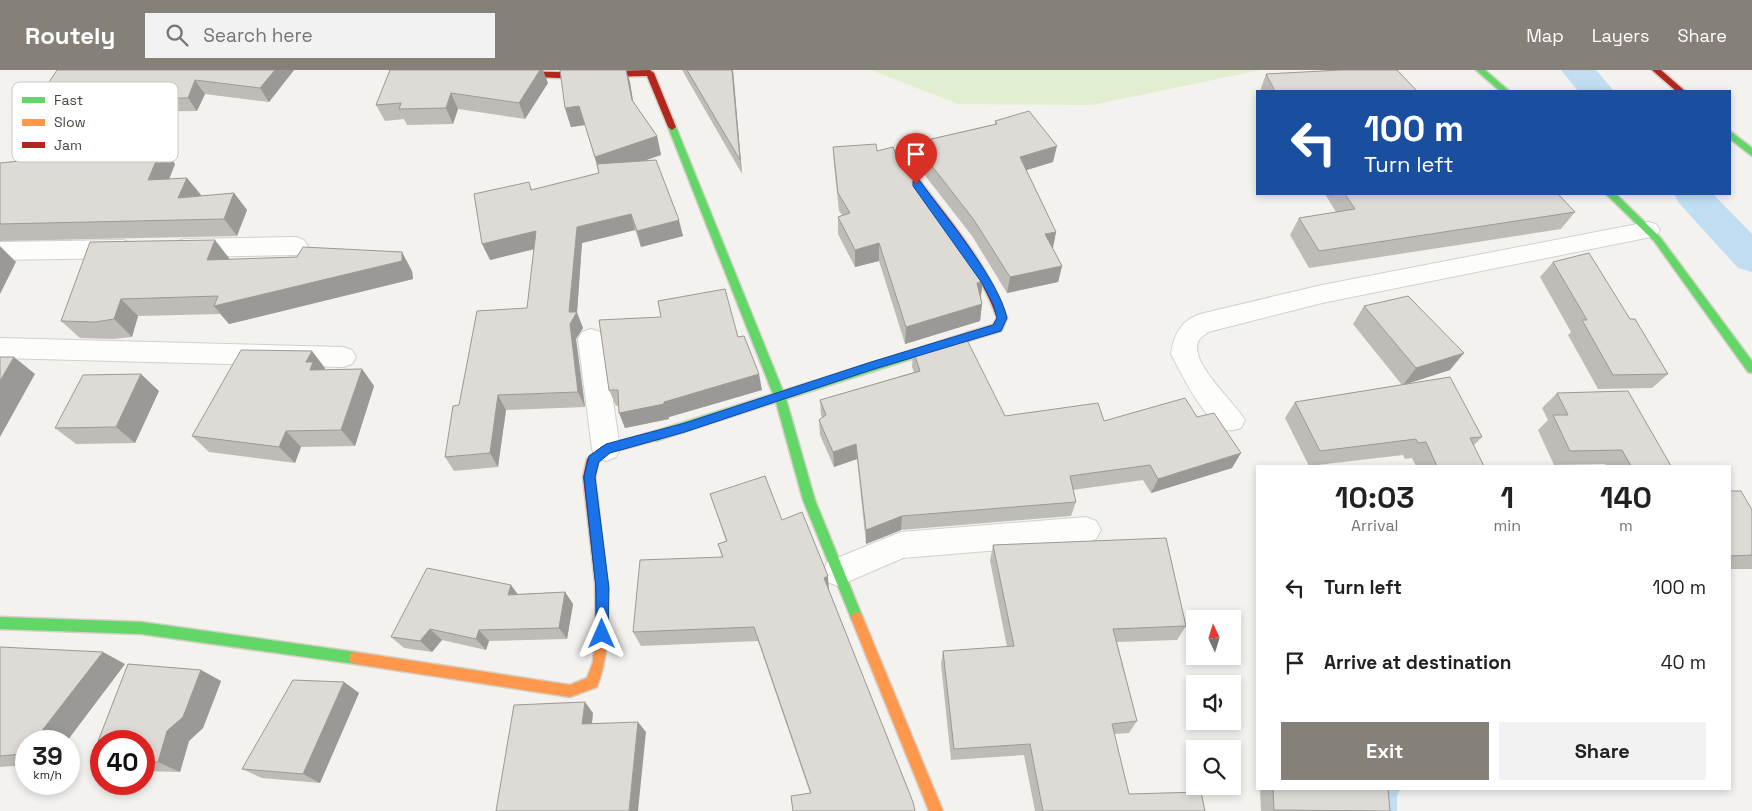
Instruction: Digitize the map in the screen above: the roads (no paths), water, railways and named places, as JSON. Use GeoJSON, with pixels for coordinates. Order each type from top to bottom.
{"type":"FeatureCollection","features":[{"type":"Feature","properties":{"kind":"street"},"geometry":{"type":"LineString","coordinates":[[461,70],[558,75],[650,73],[780,398],[809,500],[922,783],[936,811]]}},
{"type":"Feature","properties":{"kind":"street"},"geometry":{"type":"LineString","coordinates":[[1480,70],[1504,90]]}},
{"type":"Feature","properties":{"kind":"street"},"geometry":{"type":"LineString","coordinates":[[1656,70],[1680,90]]}},
{"type":"Feature","properties":{"kind":"street"},"geometry":{"type":"LineString","coordinates":[[1731,135],[1752,153]]}},
{"type":"Feature","properties":{"kind":"street"},"geometry":{"type":"LineString","coordinates":[[0,623],[141,628],[299,649],[570,691],[592,682],[600,666],[602,588],[589,477],[593,459],[606,449],[685,428],[780,398],[871,366],[997,328],[1002,318],[999,304],[985,280],[905,167]]}},
{"type":"Feature","properties":{"kind":"street"},"geometry":{"type":"LineString","coordinates":[[1613,195],[1648,230],[1752,369]]}},
{"type":"Feature","properties":{"kind":"street"},"geometry":{"type":"LineString","coordinates":[[1231,420],[1207,394],[1184,354],[1187,336],[1200,324],[1322,294],[1648,230]]}},
{"type":"Feature","properties":{"kind":"street"},"geometry":{"type":"LineString","coordinates":[[0,251],[296,246]]}},
{"type":"Feature","properties":{"kind":"street"},"geometry":{"type":"LineString","coordinates":[[591,339],[606,449]]}},
{"type":"Feature","properties":{"kind":"street"},"geometry":{"type":"LineString","coordinates":[[0,348],[343,357]]}},
{"type":"Feature","properties":{"kind":"street"},"geometry":{"type":"LineString","coordinates":[[838,572],[901,545],[1086,530]]}},
{"type":"Feature","properties":{"kind":"waterway"},"geometry":{"type":"LineString","coordinates":[[1577,70],[1596,90]]}},
{"type":"Feature","properties":{"kind":"waterway"},"geometry":{"type":"LineString","coordinates":[[1693,195],[1752,258]]}},
{"type":"Feature","properties":{"kind":"waterway"},"geometry":{"type":"LineString","coordinates":[[1389,811],[1389,797],[1392,790]]}}]}
